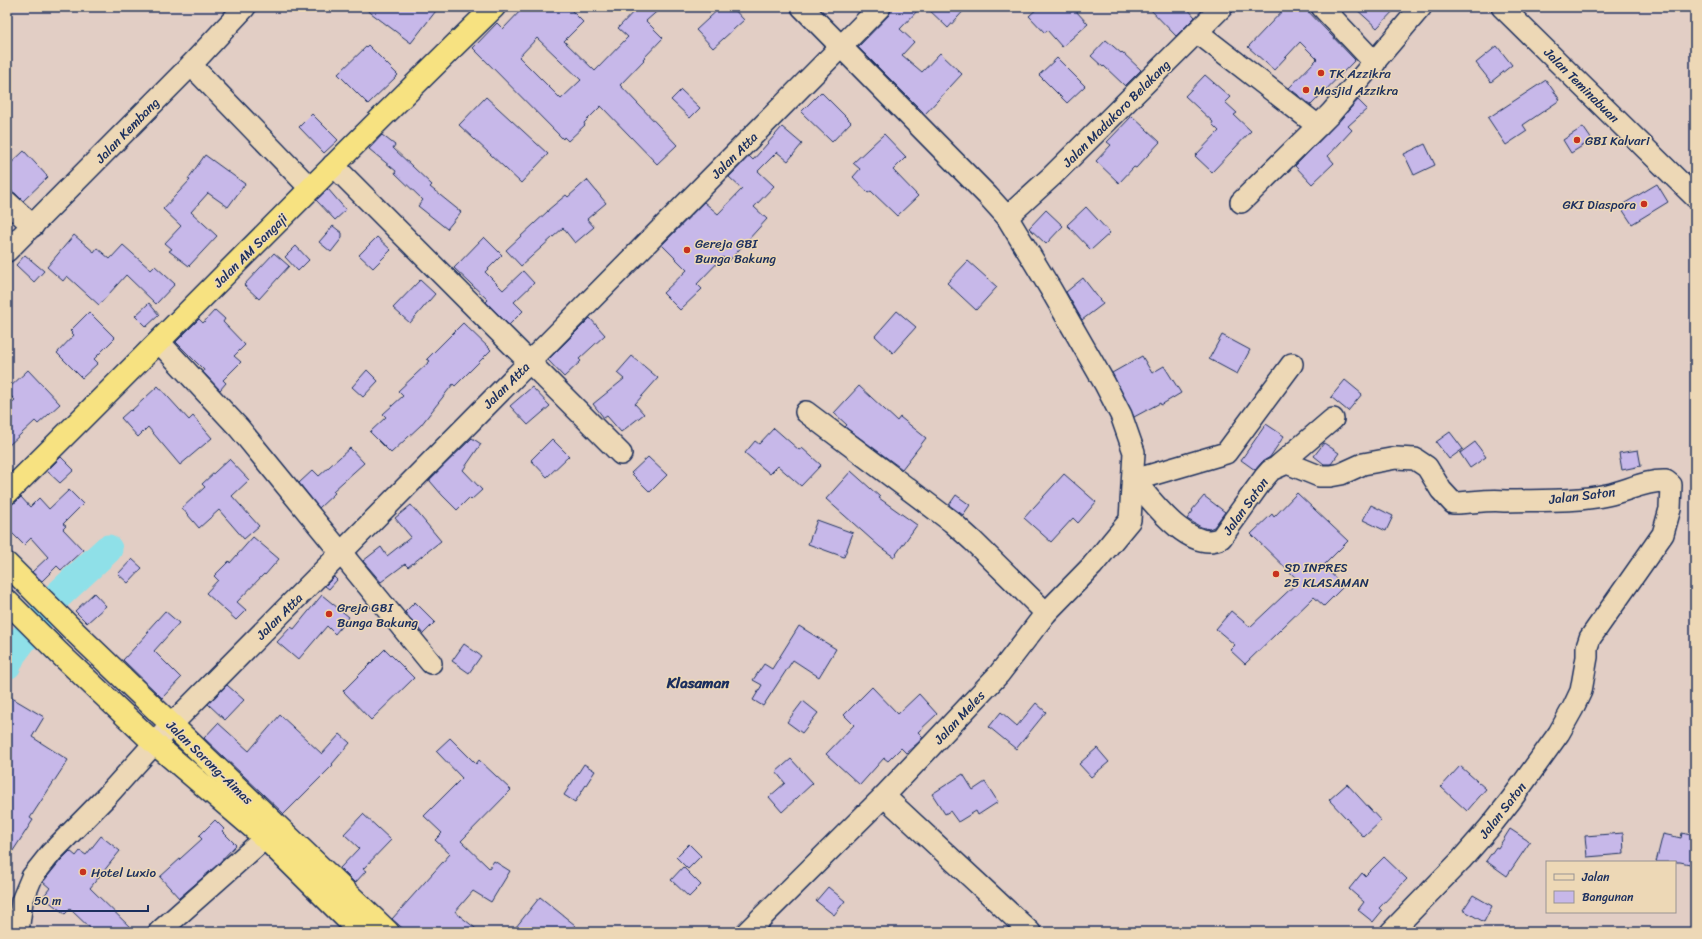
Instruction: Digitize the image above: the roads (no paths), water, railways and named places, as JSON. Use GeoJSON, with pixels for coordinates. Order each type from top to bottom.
{"type":"FeatureCollection","features":[{"type":"Feature","properties":{"kind":"highway","name":"Jalan AM Sangaji"},"geometry":{"type":"LineString","coordinates":[[7,493],[159,342],[333,164],[494,7]]}},
{"type":"Feature","properties":{"kind":"highway","name":"Jalan Sorong-Aimas"},"geometry":{"type":"LineString","coordinates":[[7,564],[171,725],[388,932]]}},
{"type":"Feature","properties":{"kind":"highway","name":"Jalan Sorong-Aimas"},"geometry":{"type":"LineString","coordinates":[[10,605],[154,743],[265,838],[360,932]]}},
{"type":"Feature","properties":{"kind":"street","name":"Jalan Kembang"},"geometry":{"type":"LineString","coordinates":[[7,251],[191,65],[245,7]]}},
{"type":"Feature","properties":{"kind":"street"},"geometry":{"type":"LineString","coordinates":[[802,7],[842,46],[1007,217]]}},
{"type":"Feature","properties":{"kind":"street","name":"Jalan Atta"},"geometry":{"type":"LineString","coordinates":[[18,932],[22,900],[32,877],[51,853],[107,796],[171,725],[880,7]]}},
{"type":"Feature","properties":{"kind":"street","name":"Jalan Madukoro Belakang"},"geometry":{"type":"LineString","coordinates":[[1007,217],[1052,176],[1222,7]]}},
{"type":"Feature","properties":{"kind":"street"},"geometry":{"type":"LineString","coordinates":[[1322,7],[1374,63]]}},
{"type":"Feature","properties":{"kind":"street"},"geometry":{"type":"LineString","coordinates":[[1241,202],[1318,126],[1421,7]]}},
{"type":"Feature","properties":{"kind":"street","name":"Jalan Teminabuan"},"geometry":{"type":"LineString","coordinates":[[1502,7],[1695,196]]}},
{"type":"Feature","properties":{"kind":"street"},"geometry":{"type":"LineString","coordinates":[[1197,32],[1318,126]]}},
{"type":"Feature","properties":{"kind":"street"},"geometry":{"type":"LineString","coordinates":[[191,65],[311,188]]}},
{"type":"Feature","properties":{"kind":"street"},"geometry":{"type":"LineString","coordinates":[[333,164],[621,454]]}},
{"type":"Feature","properties":{"kind":"street"},"geometry":{"type":"LineString","coordinates":[[7,202],[33,226]]}},
{"type":"Feature","properties":{"kind":"street","name":"Jalan Meles"},"geometry":{"type":"LineString","coordinates":[[747,932],[884,796],[999,674],[1046,613],[1092,566],[1130,520],[1134,480],[1134,452],[1121,415],[1050,288],[1007,217]]}},
{"type":"Feature","properties":{"kind":"street"},"geometry":{"type":"LineString","coordinates":[[159,342],[239,428],[430,663]]}},
{"type":"Feature","properties":{"kind":"street"},"geometry":{"type":"LineString","coordinates":[[1134,480],[1226,454],[1292,364]]}},
{"type":"Feature","properties":{"kind":"street"},"geometry":{"type":"LineString","coordinates":[[806,412],[952,522],[1046,613]]}},
{"type":"Feature","properties":{"kind":"street"},"geometry":{"type":"LineString","coordinates":[[1278,466],[1332,419]]}},
{"type":"Feature","properties":{"kind":"street","name":"Jalan Saton"},"geometry":{"type":"LineString","coordinates":[[1134,480],[1175,525],[1190,535],[1199,539],[1211,541],[1222,538],[1271,470],[1287,463],[1319,476],[1330,476],[1341,474],[1363,464],[1396,458],[1415,459],[1426,467],[1441,490],[1453,503],[1470,503],[1494,499],[1506,501],[1592,497],[1607,495],[1656,480],[1666,481],[1671,485],[1670,509],[1663,534],[1590,638],[1587,647],[1587,658],[1581,691],[1559,733],[1489,828],[1461,860],[1391,932]]}},
{"type":"Feature","properties":{"kind":"street"},"geometry":{"type":"LineString","coordinates":[[884,796],[1030,932]]}},
{"type":"Feature","properties":{"kind":"street"},"geometry":{"type":"LineString","coordinates":[[159,932],[265,838]]}},
{"type":"Feature","properties":{"kind":"waterway"},"geometry":{"type":"LineString","coordinates":[[7,665],[12,654],[52,601],[108,549]]}},
{"type":"Feature","properties":{"kind":"place","name":"TK Azzikra"},"geometry":{"type":"Point","coordinates":[1321,73]}},
{"type":"Feature","properties":{"kind":"place","name":"Masjid Azzikra"},"geometry":{"type":"Point","coordinates":[1306,90]}},
{"type":"Feature","properties":{"kind":"place","name":"GBI Kalvari"},"geometry":{"type":"Point","coordinates":[1577,140]}},
{"type":"Feature","properties":{"kind":"place","name":"GKI Diaspora"},"geometry":{"type":"Point","coordinates":[1644,204]}},
{"type":"Feature","properties":{"kind":"place","name":"Gereja GBI Bunga Bakung"},"geometry":{"type":"Point","coordinates":[687,250]}},
{"type":"Feature","properties":{"kind":"place","name":"SD INPRES 25 KLASAMAN"},"geometry":{"type":"Point","coordinates":[1276,574]}},
{"type":"Feature","properties":{"kind":"place","name":"Greja GBI Bunga Bakung"},"geometry":{"type":"Point","coordinates":[329,614]}},
{"type":"Feature","properties":{"kind":"place","name":"Hotel Luxio"},"geometry":{"type":"Point","coordinates":[83,872]}},
{"type":"Feature","properties":{"kind":"district","name":"Klasaman"},"geometry":{"type":"Point","coordinates":[698,683]}}]}
